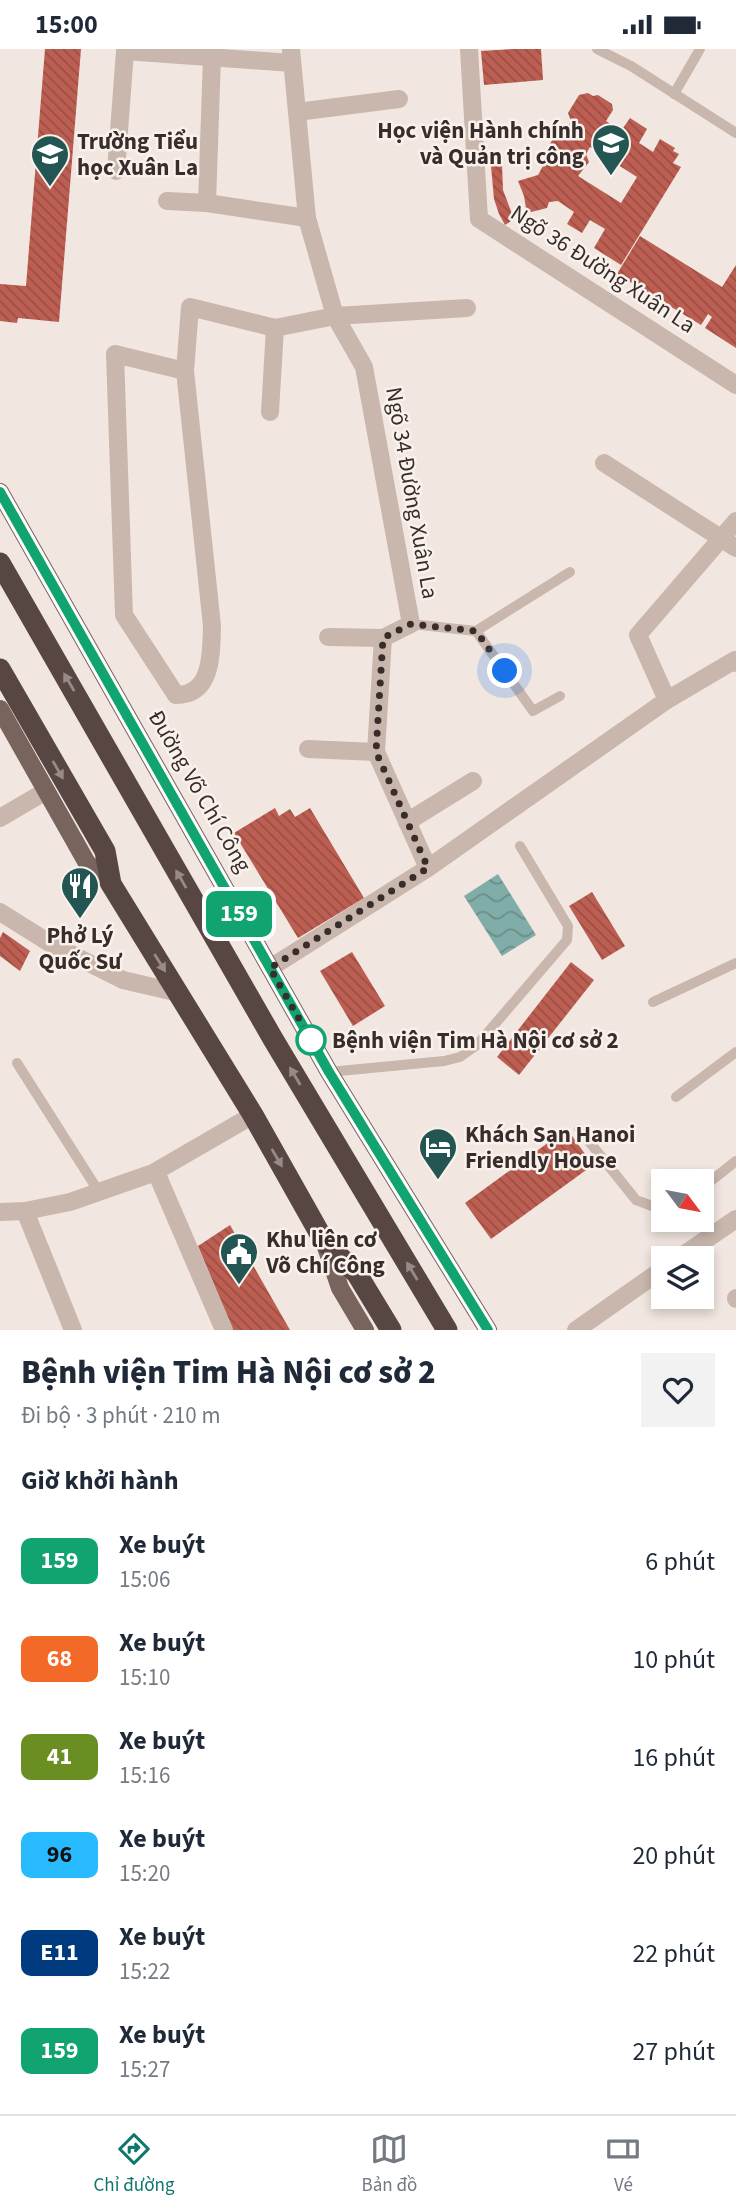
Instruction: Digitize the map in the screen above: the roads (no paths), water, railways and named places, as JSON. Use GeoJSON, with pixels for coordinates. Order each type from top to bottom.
{"type":"FeatureCollection","features":[{"type":"Feature","properties":{"kind":"highway"},"geometry":{"type":"LineString","coordinates":[[0,563],[272,1039],[447,1330]]}},
{"type":"Feature","properties":{"kind":"highway"},"geometry":{"type":"LineString","coordinates":[[0,669],[105,851],[111,884],[253,1115],[324,1241],[357,1274],[391,1330]]}},
{"type":"Feature","properties":{"kind":"main road","name":"Đường Võ Chí Công"},"geometry":{"type":"LineString","coordinates":[[0,492],[329,1072],[488,1330]]}},
{"type":"Feature","properties":{"kind":"main road"},"geometry":{"type":"LineString","coordinates":[[0,709],[87,863],[111,884]]}},
{"type":"Feature","properties":{"kind":"main road"},"geometry":{"type":"LineString","coordinates":[[324,1241],[340,1288],[365,1330]]}},
{"type":"Feature","properties":{"kind":"street","name":"Ngõ 36 Đường Xuân La"},"geometry":{"type":"LineString","coordinates":[[468,49],[480,219],[734,379]]}},
{"type":"Feature","properties":{"kind":"street"},"geometry":{"type":"LineString","coordinates":[[116,171],[125,51],[212,57],[292,56]]}},
{"type":"Feature","properties":{"kind":"street","name":"Ngõ 34 Đường Xuân La"},"geometry":{"type":"LineString","coordinates":[[292,56],[307,218],[335,316],[364,367],[411,624],[383,638]]}},
{"type":"Feature","properties":{"kind":"street"},"geometry":{"type":"LineString","coordinates":[[207,203],[212,57]]}},
{"type":"Feature","properties":{"kind":"street"},"geometry":{"type":"LineString","coordinates":[[297,111],[399,99]]}},
{"type":"Feature","properties":{"kind":"street"},"geometry":{"type":"LineString","coordinates":[[167,201],[207,203],[307,218]]}},
{"type":"Feature","properties":{"kind":"street"},"geometry":{"type":"LineString","coordinates":[[185,371],[115,354],[124,615],[176,695],[184,695],[203,683],[209,670],[212,627],[185,371],[190,307],[275,328],[335,316],[467,308]]}},
{"type":"Feature","properties":{"kind":"street"},"geometry":{"type":"LineString","coordinates":[[271,412],[275,328]]}},
{"type":"Feature","properties":{"kind":"street"},"geometry":{"type":"LineString","coordinates":[[604,463],[729,544]]}},
{"type":"Feature","properties":{"kind":"street"},"geometry":{"type":"LineString","coordinates":[[667,700],[638,635],[729,544],[736,521]]}},
{"type":"Feature","properties":{"kind":"street"},"geometry":{"type":"LineString","coordinates":[[328,637],[383,638],[376,752],[428,868]]}},
{"type":"Feature","properties":{"kind":"street"},"geometry":{"type":"LineString","coordinates":[[270,968],[428,868],[667,700],[734,660],[736,663]]}},
{"type":"Feature","properties":{"kind":"street"},"geometry":{"type":"LineString","coordinates":[[308,748],[376,752]]}},
{"type":"Feature","properties":{"kind":"street"},"geometry":{"type":"LineString","coordinates":[[407,822],[472,781]]}},
{"type":"Feature","properties":{"kind":"street"},"geometry":{"type":"LineString","coordinates":[[0,818],[46,791]]}},
{"type":"Feature","properties":{"kind":"street"},"geometry":{"type":"LineString","coordinates":[[0,912],[51,944],[123,980],[179,993]]}},
{"type":"Feature","properties":{"kind":"street"},"geometry":{"type":"LineString","coordinates":[[0,1212],[70,1202],[156,1172],[253,1115]]}},
{"type":"Feature","properties":{"kind":"street"},"geometry":{"type":"LineString","coordinates":[[156,1172],[224,1330]]}},
{"type":"Feature","properties":{"kind":"street"},"geometry":{"type":"LineString","coordinates":[[25,1210],[73,1330]]}},
{"type":"Feature","properties":{"kind":"street"},"geometry":{"type":"LineString","coordinates":[[697,1246],[736,1219]]}},
{"type":"Feature","properties":{"kind":"street"},"geometry":{"type":"LineString","coordinates":[[576,1330],[651,1277]]}},
{"type":"Feature","properties":{"kind":"lane"},"geometry":{"type":"LineString","coordinates":[[597,49],[631,66],[736,134]]}},
{"type":"Feature","properties":{"kind":"lane"},"geometry":{"type":"LineString","coordinates":[[674,94],[700,49]]}},
{"type":"Feature","properties":{"kind":"lane"},"geometry":{"type":"LineString","coordinates":[[411,624],[476,631],[570,572]]}},
{"type":"Feature","properties":{"kind":"lane"},"geometry":{"type":"LineString","coordinates":[[476,631],[533,712],[560,696]]}},
{"type":"Feature","properties":{"kind":"lane"},"geometry":{"type":"LineString","coordinates":[[329,1072],[444,1061],[460,1057],[477,1045],[567,940],[568,926],[520,846]]}},
{"type":"Feature","properties":{"kind":"lane"},"geometry":{"type":"LineString","coordinates":[[653,1002],[736,963]]}},
{"type":"Feature","properties":{"kind":"lane"},"geometry":{"type":"LineString","coordinates":[[676,1097],[736,1052]]}},
{"type":"Feature","properties":{"kind":"lane"},"geometry":{"type":"LineString","coordinates":[[17,1063],[99,1192]]}},
{"type":"Feature","properties":{"kind":"lane"},"geometry":{"type":"LineString","coordinates":[[579,1129],[636,1200],[651,1206]]}},
{"type":"Feature","properties":{"kind":"lane"},"geometry":{"type":"LineString","coordinates":[[714,1178],[736,1161]]}},
{"type":"Feature","properties":{"kind":"water"},"geometry":{"type":"Polygon","coordinates":[[[498,874],[536,935],[502,956],[464,896],[498,874]]]}},
{"type":"Feature","properties":{"kind":"place","name":"Học viện Hành chính và Quản trị công"},"geometry":{"type":"Point","coordinates":[611,177]}},
{"type":"Feature","properties":{"kind":"place","name":"Trường Tiểu học Xuân La"},"geometry":{"type":"Point","coordinates":[50,188]}},
{"type":"Feature","properties":{"kind":"place","name":"Phở Lý Quốc Sư"},"geometry":{"type":"Point","coordinates":[80,920]}},
{"type":"Feature","properties":{"kind":"place","name":"Bệnh viện Tim Hà Nội cơ sở 2"},"geometry":{"type":"Point","coordinates":[311,1040]}},
{"type":"Feature","properties":{"kind":"place","name":"Khách Sạn Hanoi Friendly House"},"geometry":{"type":"Point","coordinates":[438,1181]}},
{"type":"Feature","properties":{"kind":"place","name":"Khu liên cơ Võ Chí Công"},"geometry":{"type":"Point","coordinates":[239,1286]}}]}
